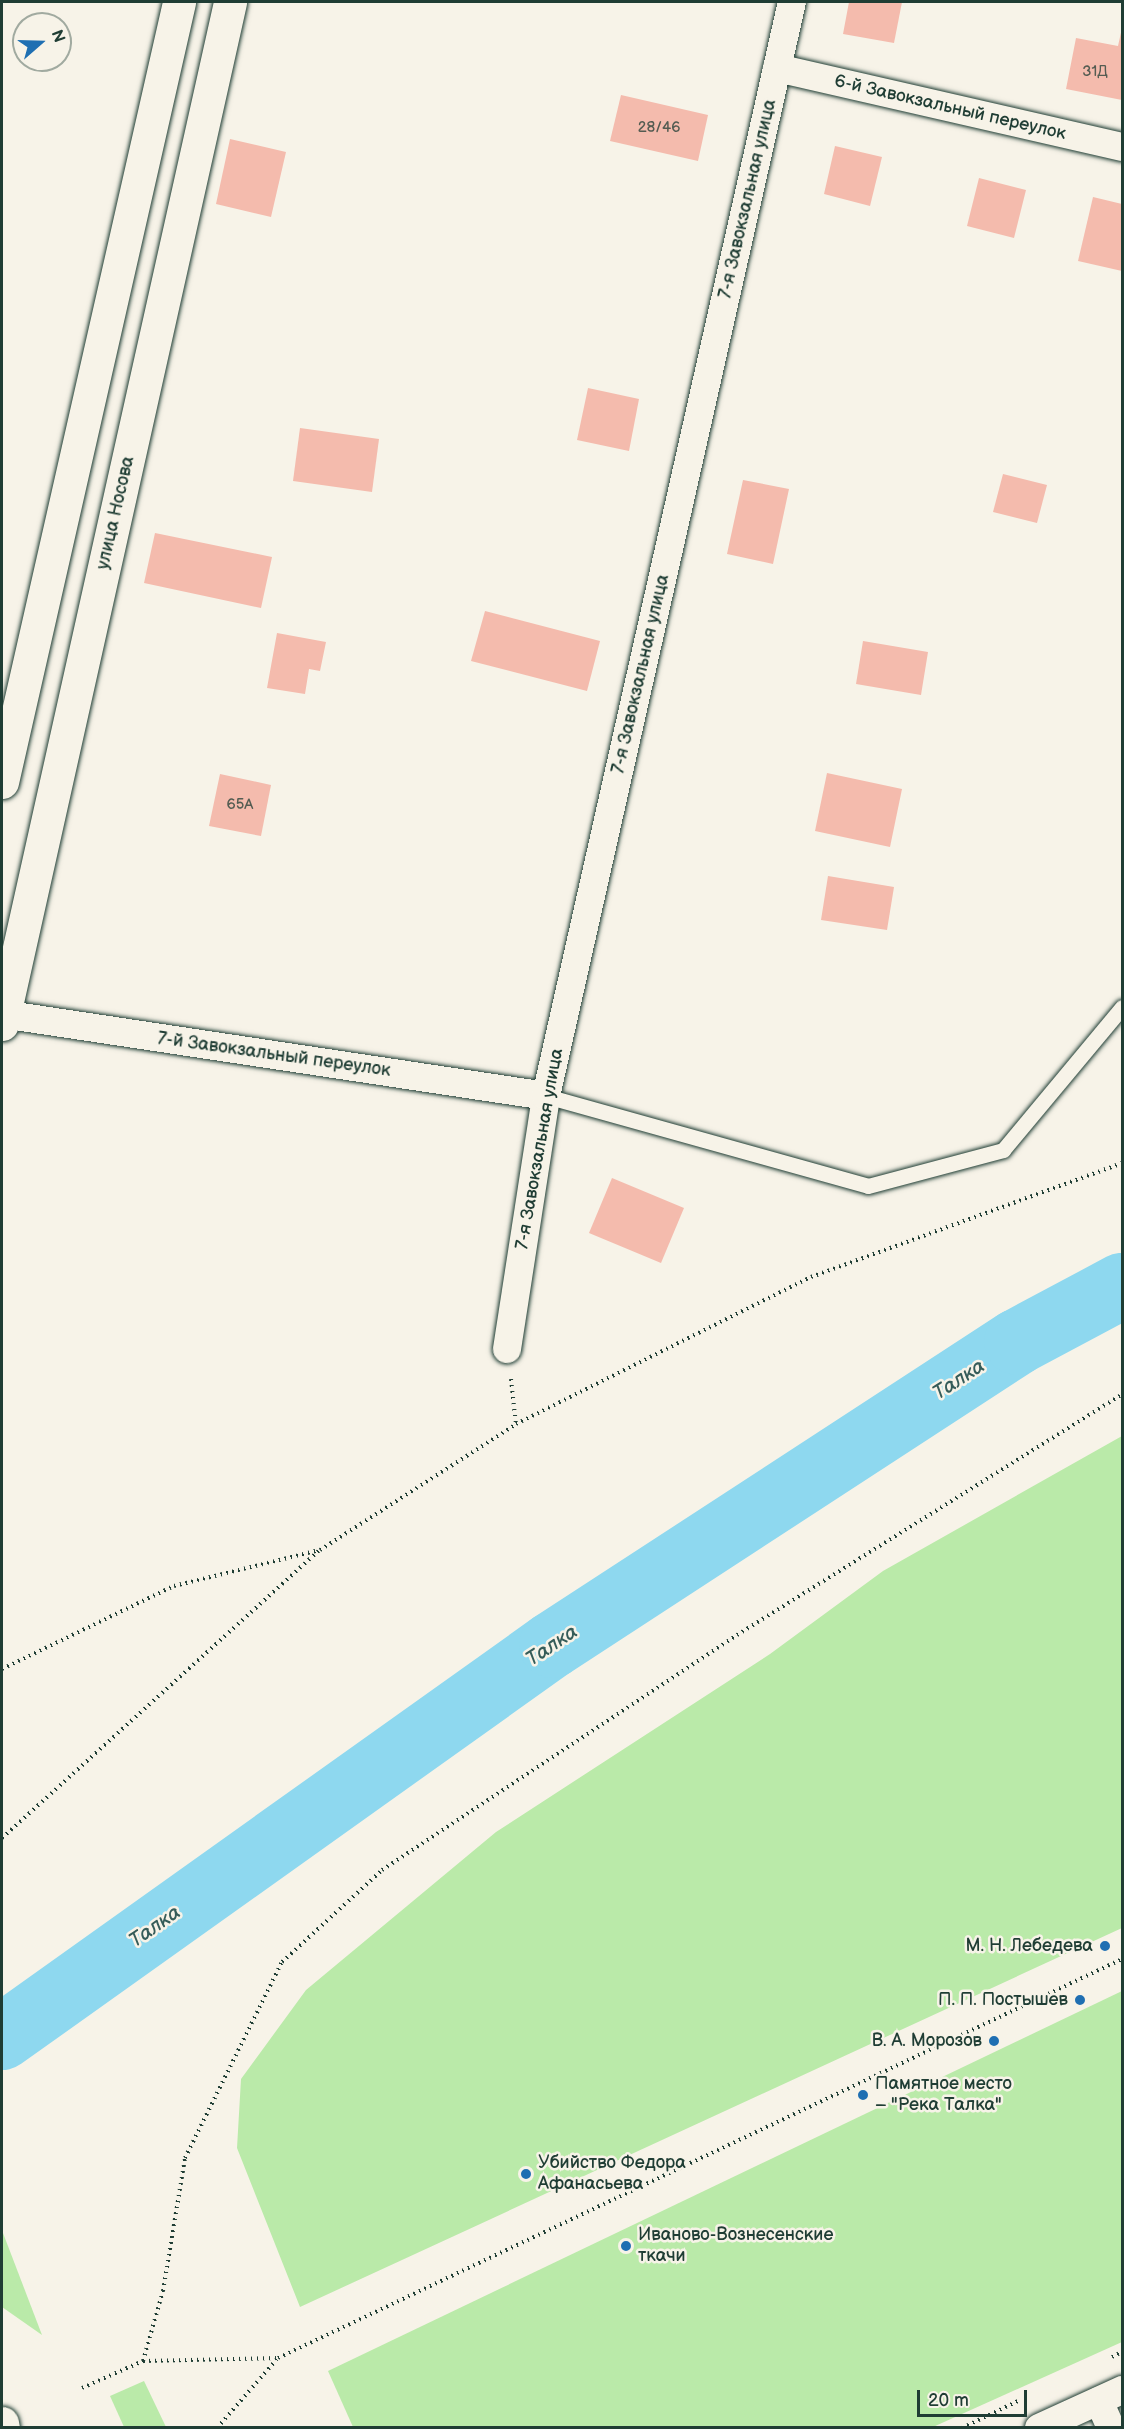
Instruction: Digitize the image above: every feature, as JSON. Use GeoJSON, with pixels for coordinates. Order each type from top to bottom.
{"type":"FeatureCollection","features":[{"type":"Feature","properties":{"kind":"main road"},"geometry":{"type":"LineString","coordinates":[[2,782],[179,2],[228,9]]}},
{"type":"Feature","properties":{"kind":"main road","name":"улица Носова"},"geometry":{"type":"LineString","coordinates":[[2,1018],[228,9]]}},
{"type":"Feature","properties":{"kind":"main road"},"geometry":{"type":"LineString","coordinates":[[2,2423],[3,2427]]}},
{"type":"Feature","properties":{"kind":"street","name":"7-я Завокзальная улица"},"geometry":{"type":"LineString","coordinates":[[507,1349],[546,1096],[792,2]]}},
{"type":"Feature","properties":{"kind":"street","name":"6-й Завокзальный переулок"},"geometry":{"type":"LineString","coordinates":[[777,68],[1122,147]]}},
{"type":"Feature","properties":{"kind":"street","name":"7-й Завокзальный переулок"},"geometry":{"type":"LineString","coordinates":[[2,1018],[546,1096]]}},
{"type":"Feature","properties":{"kind":"street"},"geometry":{"type":"LineString","coordinates":[[1039,2427],[1111,2395],[1111,2427]]}},
{"type":"Feature","properties":{"kind":"lane"},"geometry":{"type":"LineString","coordinates":[[546,1096],[868,1186],[1003,1150],[1122,1007]]}},
{"type":"Feature","properties":{"kind":"path"},"geometry":{"type":"LineString","coordinates":[[2,1838],[320,1550],[516,1424],[811,1277],[1122,1163]]}},
{"type":"Feature","properties":{"kind":"path"},"geometry":{"type":"LineString","coordinates":[[507,1349],[516,1424]]}},
{"type":"Feature","properties":{"kind":"path"},"geometry":{"type":"LineString","coordinates":[[143,2361],[163,2291],[185,2158],[282,1962],[392,1864],[737,1635],[1122,1394]]}},
{"type":"Feature","properties":{"kind":"path"},"geometry":{"type":"LineString","coordinates":[[2,1669],[174,1586],[320,1550]]}},
{"type":"Feature","properties":{"kind":"path"},"geometry":{"type":"LineString","coordinates":[[217,2427],[278,2358],[1122,1959]]}},
{"type":"Feature","properties":{"kind":"path"},"geometry":{"type":"LineString","coordinates":[[82,2388],[143,2361],[278,2358]]}},
{"type":"Feature","properties":{"kind":"green space"},"geometry":{"type":"Polygon","coordinates":[[[1122,1436],[1122,1928],[300,2307],[237,2148],[241,2079],[306,1990],[496,1832],[770,1654],[883,1571],[1122,1436]]]}},
{"type":"Feature","properties":{"kind":"green space"},"geometry":{"type":"Polygon","coordinates":[[[1122,1991],[1122,2342],[933,2427],[353,2427],[328,2371],[1122,1991]]]}},
{"type":"Feature","properties":{"kind":"green space"},"geometry":{"type":"Polygon","coordinates":[[[3,2233],[42,2335],[2,2307],[3,2233]]]}},
{"type":"Feature","properties":{"kind":"green space"},"geometry":{"type":"Polygon","coordinates":[[[144,2381],[166,2427],[124,2427],[110,2396],[144,2381]]]}},
{"type":"Feature","properties":{"kind":"building"},"geometry":{"type":"Polygon","coordinates":[[[849,2],[902,2],[894,43],[843,34],[849,2]]]}},
{"type":"Feature","properties":{"kind":"building"},"geometry":{"type":"Polygon","coordinates":[[[1122,28],[1122,100],[1066,89],[1076,38],[1118,46],[1122,28]]]}},
{"type":"Feature","properties":{"kind":"building"},"geometry":{"type":"Polygon","coordinates":[[[621,95],[708,115],[698,161],[610,141],[621,95]]]}},
{"type":"Feature","properties":{"kind":"building"},"geometry":{"type":"Polygon","coordinates":[[[230,139],[286,152],[271,217],[216,204],[230,139]]]}},
{"type":"Feature","properties":{"kind":"building"},"geometry":{"type":"Polygon","coordinates":[[[835,146],[882,157],[870,206],[824,194],[835,146]]]}},
{"type":"Feature","properties":{"kind":"building"},"geometry":{"type":"Polygon","coordinates":[[[979,178],[1026,190],[1014,238],[967,226],[979,178]]]}},
{"type":"Feature","properties":{"kind":"building"},"geometry":{"type":"Polygon","coordinates":[[[1093,197],[1122,204],[1122,271],[1078,261],[1093,197]]]}},
{"type":"Feature","properties":{"kind":"building"},"geometry":{"type":"Polygon","coordinates":[[[588,388],[639,399],[629,451],[577,440],[588,388]]]}},
{"type":"Feature","properties":{"kind":"building"},"geometry":{"type":"Polygon","coordinates":[[[300,428],[379,439],[372,492],[293,481],[300,428]]]}},
{"type":"Feature","properties":{"kind":"building"},"geometry":{"type":"Polygon","coordinates":[[[1003,474],[1047,485],[1037,523],[993,512],[1003,474]]]}},
{"type":"Feature","properties":{"kind":"building"},"geometry":{"type":"Polygon","coordinates":[[[743,480],[789,489],[773,564],[727,554],[743,480]]]}},
{"type":"Feature","properties":{"kind":"building"},"geometry":{"type":"Polygon","coordinates":[[[155,533],[272,557],[261,608],[144,583],[155,533]]]}},
{"type":"Feature","properties":{"kind":"building"},"geometry":{"type":"Polygon","coordinates":[[[485,611],[600,641],[587,691],[471,661],[485,611]]]}},
{"type":"Feature","properties":{"kind":"building"},"geometry":{"type":"Polygon","coordinates":[[[277,633],[326,642],[320,671],[309,669],[305,694],[267,688],[277,633]]]}},
{"type":"Feature","properties":{"kind":"building"},"geometry":{"type":"Polygon","coordinates":[[[863,641],[928,652],[921,695],[856,684],[863,641]]]}},
{"type":"Feature","properties":{"kind":"building"},"geometry":{"type":"Polygon","coordinates":[[[827,773],[902,789],[890,847],[815,831],[827,773]]]}},
{"type":"Feature","properties":{"kind":"building"},"geometry":{"type":"Polygon","coordinates":[[[220,774],[271,785],[261,836],[209,826],[220,774]]]}},
{"type":"Feature","properties":{"kind":"building"},"geometry":{"type":"Polygon","coordinates":[[[828,876],[894,887],[887,930],[821,920],[828,876]]]}},
{"type":"Feature","properties":{"kind":"building"},"geometry":{"type":"Polygon","coordinates":[[[612,1178],[684,1208],[661,1263],[589,1233],[612,1178]]]}},
{"type":"Feature","properties":{"kind":"waterway","name":"Талка"},"geometry":{"type":"LineString","coordinates":[[2,2037],[552,1645],[1017,1342],[1122,1286]]}},
{"type":"Feature","properties":{"kind":"place","name":"М. Н. Лебедева"},"geometry":{"type":"Point","coordinates":[1105,1946]}},
{"type":"Feature","properties":{"kind":"place","name":"П. П. Постышев"},"geometry":{"type":"Point","coordinates":[1080,2000]}},
{"type":"Feature","properties":{"kind":"place","name":"В. А. Морозов"},"geometry":{"type":"Point","coordinates":[994,2041]}},
{"type":"Feature","properties":{"kind":"place","name":"Памятное место – \"Река Талка\""},"geometry":{"type":"Point","coordinates":[863,2095]}},
{"type":"Feature","properties":{"kind":"place","name":"Убийство Федора Афанасьева"},"geometry":{"type":"Point","coordinates":[526,2174]}},
{"type":"Feature","properties":{"kind":"place","name":"Иваново-Вознесенские ткачи"},"geometry":{"type":"Point","coordinates":[626,2246]}}]}
